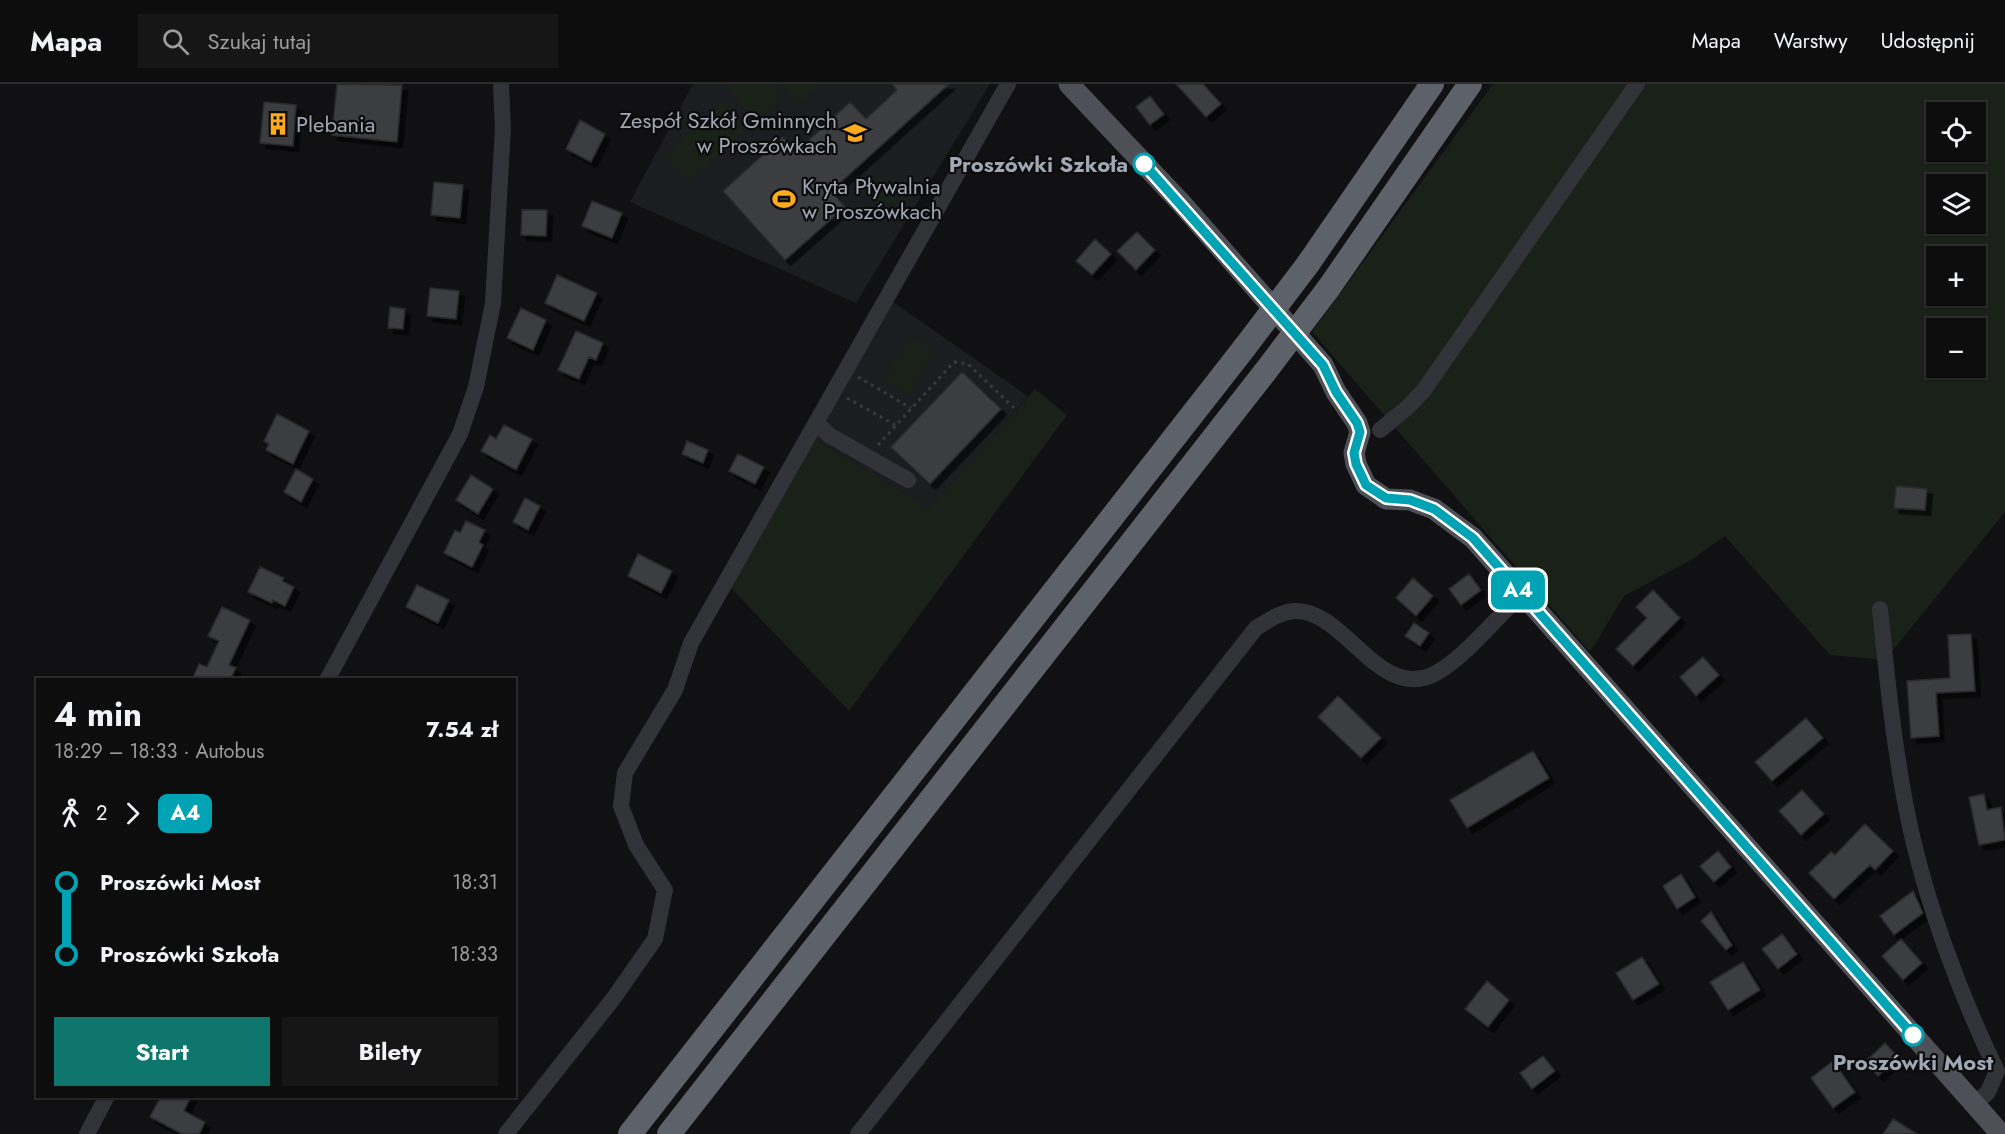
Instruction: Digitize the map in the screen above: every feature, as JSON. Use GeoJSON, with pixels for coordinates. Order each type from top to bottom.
{"type":"FeatureCollection","features":[{"type":"Feature","properties":{"kind":"highway"},"geometry":{"type":"LineString","coordinates":[[630,1134],[1245,347],[1308,264],[1432,84]]}},
{"type":"Feature","properties":{"kind":"highway"},"geometry":{"type":"LineString","coordinates":[[669,1134],[1328,289],[1470,84]]}},
{"type":"Feature","properties":{"kind":"main road"},"geometry":{"type":"LineString","coordinates":[[1069,84],[1182,204],[1323,365],[1336,392],[1357,423],[1360,432],[1354,453],[1356,464],[1366,485],[1386,498],[1410,500],[1434,509],[1473,538],[1975,1104],[1992,1131]]}},
{"type":"Feature","properties":{"kind":"street"},"geometry":{"type":"LineString","coordinates":[[328,678],[460,434],[476,387],[493,303],[502,128],[501,84]]}},
{"type":"Feature","properties":{"kind":"street"},"geometry":{"type":"LineString","coordinates":[[506,1134],[613,999],[655,939],[665,890],[636,845],[621,806],[625,773],[675,690],[691,643],[1008,84]]}},
{"type":"Feature","properties":{"kind":"street"},"geometry":{"type":"LineString","coordinates":[[1380,430],[1408,407],[1424,390],[1637,84]]}},
{"type":"Feature","properties":{"kind":"street"},"geometry":{"type":"LineString","coordinates":[[812,429],[829,435],[871,457],[908,480]]}},
{"type":"Feature","properties":{"kind":"street"},"geometry":{"type":"LineString","coordinates":[[858,1134],[1256,628],[1278,615],[1293,611],[1309,613],[1326,622],[1377,664],[1409,680],[1436,674],[1522,594]]}},
{"type":"Feature","properties":{"kind":"street"},"geometry":{"type":"LineString","coordinates":[[1880,609],[1889,695],[1908,817],[1927,888],[1955,968],[1980,1036],[1997,1071],[1988,1092],[1975,1104]]}},
{"type":"Feature","properties":{"kind":"street"},"geometry":{"type":"LineString","coordinates":[[87,1134],[106,1098]]}},
{"type":"Feature","properties":{"kind":"path"},"geometry":{"type":"LineString","coordinates":[[871,457],[895,425],[954,362],[968,364],[1014,408]]}},
{"type":"Feature","properties":{"kind":"path"},"geometry":{"type":"LineString","coordinates":[[845,370],[911,408]]}},
{"type":"Feature","properties":{"kind":"path"},"geometry":{"type":"LineString","coordinates":[[834,390],[895,425]]}},
{"type":"Feature","properties":{"kind":"shaded area"},"geometry":{"type":"Polygon","coordinates":[[[693,84],[990,84],[856,303],[630,202],[693,84]]]}},
{"type":"Feature","properties":{"kind":"shaded area"},"geometry":{"type":"Polygon","coordinates":[[[723,84],[776,84],[786,96],[756,122],[723,84]]]}},
{"type":"Feature","properties":{"kind":"shaded area"},"geometry":{"type":"Polygon","coordinates":[[[782,84],[821,84],[799,103],[782,84]]]}},
{"type":"Feature","properties":{"kind":"shaded area"},"geometry":{"type":"Polygon","coordinates":[[[1493,84],[2005,84],[2005,512],[1885,660],[1830,655],[1725,536],[1691,560],[1624,596],[1590,652],[1312,332],[1493,84]]]}},
{"type":"Feature","properties":{"kind":"shaded area"},"geometry":{"type":"Polygon","coordinates":[[[724,101],[749,128],[689,183],[664,156],[724,101]]]}},
{"type":"Feature","properties":{"kind":"shaded area"},"geometry":{"type":"Polygon","coordinates":[[[883,175],[901,196],[884,210],[866,190],[883,175]]]}},
{"type":"Feature","properties":{"kind":"shaded area"},"geometry":{"type":"Polygon","coordinates":[[[893,302],[1028,396],[931,509],[811,437],[893,302]]]}},
{"type":"Feature","properties":{"kind":"shaded area"},"geometry":{"type":"Polygon","coordinates":[[[909,336],[934,350],[909,395],[884,380],[909,336]]]}},
{"type":"Feature","properties":{"kind":"shaded area"},"geometry":{"type":"Polygon","coordinates":[[[1035,389],[1067,415],[849,711],[729,586],[811,437],[930,508],[1035,389]]]}},
{"type":"Feature","properties":{"kind":"building"},"geometry":{"type":"Polygon","coordinates":[[[337,84],[402,85],[397,142],[332,135],[337,84]]]}},
{"type":"Feature","properties":{"kind":"building"},"geometry":{"type":"Polygon","coordinates":[[[892,84],[949,84],[831,191],[845,207],[785,260],[723,191],[783,137],[796,152],[850,102],[866,119],[897,90],[892,84]]]}},
{"type":"Feature","properties":{"kind":"building"},"geometry":{"type":"Polygon","coordinates":[[[1176,84],[1203,84],[1221,104],[1206,117],[1176,84]]]}},
{"type":"Feature","properties":{"kind":"building"},"geometry":{"type":"Polygon","coordinates":[[[1150,96],[1164,114],[1150,125],[1136,107],[1150,96]]]}},
{"type":"Feature","properties":{"kind":"building","name":"Plebania"},"geometry":{"type":"Polygon","coordinates":[[[264,102],[296,105],[293,146],[260,143],[264,102]]]}},
{"type":"Feature","properties":{"kind":"building"},"geometry":{"type":"Polygon","coordinates":[[[580,120],[605,134],[591,162],[566,149],[580,120]]]}},
{"type":"Feature","properties":{"kind":"building"},"geometry":{"type":"Polygon","coordinates":[[[434,182],[463,185],[460,218],[431,215],[434,182]]]}},
{"type":"Feature","properties":{"kind":"building"},"geometry":{"type":"Polygon","coordinates":[[[592,201],[622,213],[612,238],[582,226],[592,201]]]}},
{"type":"Feature","properties":{"kind":"building"},"geometry":{"type":"Polygon","coordinates":[[[522,210],[547,210],[546,236],[521,235],[522,210]]]}},
{"type":"Feature","properties":{"kind":"building"},"geometry":{"type":"Polygon","coordinates":[[[1137,232],[1155,250],[1136,270],[1117,251],[1137,232]]]}},
{"type":"Feature","properties":{"kind":"building"},"geometry":{"type":"Polygon","coordinates":[[[1095,239],[1111,254],[1092,275],[1076,261],[1095,239]]]}},
{"type":"Feature","properties":{"kind":"building"},"geometry":{"type":"Polygon","coordinates":[[[557,275],[597,293],[584,321],[545,303],[557,275]]]}},
{"type":"Feature","properties":{"kind":"building"},"geometry":{"type":"Polygon","coordinates":[[[430,288],[459,291],[456,319],[427,316],[430,288]]]}},
{"type":"Feature","properties":{"kind":"building"},"geometry":{"type":"Polygon","coordinates":[[[390,307],[405,309],[403,329],[388,328],[390,307]]]}},
{"type":"Feature","properties":{"kind":"building"},"geometry":{"type":"Polygon","coordinates":[[[521,308],[546,320],[533,350],[507,338],[521,308]]]}},
{"type":"Feature","properties":{"kind":"building"},"geometry":{"type":"Polygon","coordinates":[[[576,331],[603,343],[596,360],[589,357],[579,379],[558,370],[576,331]]]}},
{"type":"Feature","properties":{"kind":"building"},"geometry":{"type":"Polygon","coordinates":[[[962,372],[1001,409],[930,484],[891,447],[962,372]]]}},
{"type":"Feature","properties":{"kind":"building"},"geometry":{"type":"Polygon","coordinates":[[[277,414],[309,431],[293,464],[266,450],[269,444],[264,441],[277,414]]]}},
{"type":"Feature","properties":{"kind":"building"},"geometry":{"type":"Polygon","coordinates":[[[504,425],[532,439],[516,470],[481,451],[490,435],[496,439],[504,425]]]}},
{"type":"Feature","properties":{"kind":"building"},"geometry":{"type":"Polygon","coordinates":[[[687,441],[708,450],[703,463],[682,454],[687,441]]]}},
{"type":"Feature","properties":{"kind":"building"},"geometry":{"type":"Polygon","coordinates":[[[738,454],[764,467],[755,484],[729,471],[738,454]]]}},
{"type":"Feature","properties":{"kind":"building"},"geometry":{"type":"Polygon","coordinates":[[[296,469],[313,479],[301,502],[284,492],[296,469]]]}},
{"type":"Feature","properties":{"kind":"building"},"geometry":{"type":"Polygon","coordinates":[[[471,475],[493,489],[478,514],[456,500],[471,475]]]}},
{"type":"Feature","properties":{"kind":"building"},"geometry":{"type":"Polygon","coordinates":[[[1896,486],[1927,489],[1925,510],[1894,508],[1896,486]]]}},
{"type":"Feature","properties":{"kind":"building"},"geometry":{"type":"Polygon","coordinates":[[[525,498],[540,506],[528,530],[513,522],[525,498]]]}},
{"type":"Feature","properties":{"kind":"building"},"geometry":{"type":"Polygon","coordinates":[[[466,521],[485,530],[479,542],[483,545],[472,567],[444,553],[455,530],[460,533],[466,521]]]}},
{"type":"Feature","properties":{"kind":"building"},"geometry":{"type":"Polygon","coordinates":[[[638,554],[672,571],[661,593],[628,576],[638,554]]]}},
{"type":"Feature","properties":{"kind":"building"},"geometry":{"type":"Polygon","coordinates":[[[260,567],[284,578],[282,581],[294,587],[285,606],[248,592],[260,567]]]}},
{"type":"Feature","properties":{"kind":"building"},"geometry":{"type":"Polygon","coordinates":[[[1469,574],[1481,590],[1461,605],[1449,589],[1469,574]]]}},
{"type":"Feature","properties":{"kind":"building"},"geometry":{"type":"Polygon","coordinates":[[[1413,578],[1433,596],[1416,616],[1396,598],[1413,578]]]}},
{"type":"Feature","properties":{"kind":"building"},"geometry":{"type":"Polygon","coordinates":[[[417,585],[449,600],[438,623],[406,607],[417,585]]]}},
{"type":"Feature","properties":{"kind":"building"},"geometry":{"type":"Polygon","coordinates":[[[1653,590],[1680,618],[1633,666],[1616,649],[1647,618],[1636,607],[1653,590]]]}},
{"type":"Feature","properties":{"kind":"building"},"geometry":{"type":"Polygon","coordinates":[[[222,607],[250,620],[229,665],[236,668],[231,678],[193,678],[199,664],[207,667],[219,641],[208,636],[222,607]]]}},
{"type":"Feature","properties":{"kind":"building"},"geometry":{"type":"Polygon","coordinates":[[[1414,623],[1429,633],[1420,646],[1405,636],[1414,623]]]}},
{"type":"Feature","properties":{"kind":"building"},"geometry":{"type":"Polygon","coordinates":[[[1971,634],[1975,691],[1936,693],[1939,736],[1911,738],[1907,681],[1950,678],[1948,635],[1971,634]]]}},
{"type":"Feature","properties":{"kind":"building"},"geometry":{"type":"Polygon","coordinates":[[[1703,657],[1719,675],[1696,696],[1680,677],[1703,657]]]}},
{"type":"Feature","properties":{"kind":"building"},"geometry":{"type":"Polygon","coordinates":[[[1338,696],[1381,738],[1361,758],[1318,717],[1338,696]]]}},
{"type":"Feature","properties":{"kind":"building"},"geometry":{"type":"Polygon","coordinates":[[[1806,718],[1823,738],[1772,781],[1755,762],[1806,718]]]}},
{"type":"Feature","properties":{"kind":"building"},"geometry":{"type":"Polygon","coordinates":[[[1533,751],[1549,778],[1467,828],[1450,800],[1533,751]]]}},
{"type":"Feature","properties":{"kind":"building"},"geometry":{"type":"Polygon","coordinates":[[[1802,790],[1824,814],[1801,835],[1779,811],[1802,790]]]}},
{"type":"Feature","properties":{"kind":"building"},"geometry":{"type":"Polygon","coordinates":[[[1984,794],[1987,810],[2001,807],[2005,840],[1979,845],[1969,797],[1984,794]]]}},
{"type":"Feature","properties":{"kind":"building"},"geometry":{"type":"Polygon","coordinates":[[[1865,824],[1893,851],[1875,870],[1870,865],[1834,899],[1809,873],[1831,852],[1835,855],[1865,824]]]}},
{"type":"Feature","properties":{"kind":"building"},"geometry":{"type":"Polygon","coordinates":[[[1718,851],[1731,867],[1714,882],[1700,866],[1718,851]]]}},
{"type":"Feature","properties":{"kind":"building"},"geometry":{"type":"Polygon","coordinates":[[[1681,874],[1695,897],[1677,909],[1663,886],[1681,874]]]}},
{"type":"Feature","properties":{"kind":"building"},"geometry":{"type":"Polygon","coordinates":[[[1913,891],[1923,913],[1894,935],[1880,916],[1913,891]]]}},
{"type":"Feature","properties":{"kind":"building"},"geometry":{"type":"Polygon","coordinates":[[[1711,912],[1732,945],[1726,950],[1701,921],[1711,912]]]}},
{"type":"Feature","properties":{"kind":"building"},"geometry":{"type":"Polygon","coordinates":[[[1782,934],[1797,954],[1778,969],[1762,949],[1782,934]]]}},
{"type":"Feature","properties":{"kind":"building"},"geometry":{"type":"Polygon","coordinates":[[[1901,939],[1922,963],[1903,980],[1882,956],[1901,939]]]}},
{"type":"Feature","properties":{"kind":"building"},"geometry":{"type":"Polygon","coordinates":[[[1642,957],[1659,984],[1633,1000],[1616,973],[1642,957]]]}},
{"type":"Feature","properties":{"kind":"building"},"geometry":{"type":"Polygon","coordinates":[[[1743,962],[1760,990],[1728,1010],[1710,982],[1743,962]]]}},
{"type":"Feature","properties":{"kind":"building"},"geometry":{"type":"Polygon","coordinates":[[[1487,981],[1509,1000],[1488,1027],[1465,1009],[1487,981]]]}},
{"type":"Feature","properties":{"kind":"building"},"geometry":{"type":"Polygon","coordinates":[[[1885,1043],[1898,1057],[1878,1076],[1865,1062],[1885,1043]]]}},
{"type":"Feature","properties":{"kind":"building"},"geometry":{"type":"Polygon","coordinates":[[[1543,1056],[1555,1071],[1532,1089],[1520,1073],[1543,1056]]]}},
{"type":"Feature","properties":{"kind":"building"},"geometry":{"type":"Polygon","coordinates":[[[1833,1061],[1855,1092],[1833,1108],[1811,1078],[1833,1061]]]}},
{"type":"Feature","properties":{"kind":"building"},"geometry":{"type":"Polygon","coordinates":[[[160,1098],[190,1098],[184,1111],[205,1122],[199,1134],[182,1134],[150,1117],[160,1098]]]}},
{"type":"Feature","properties":{"kind":"building"},"geometry":{"type":"Polygon","coordinates":[[[1893,1119],[1917,1134],[1883,1134],[1893,1119]]]}},
{"type":"Feature","properties":{"kind":"bus line","name":"A4"},"geometry":{"type":"LineString","coordinates":[[1144,164],[1256,286],[1323,365],[1336,392],[1357,423],[1360,432],[1354,453],[1359,475],[1366,485],[1375,493],[1386,498],[1398,501],[1410,500],[1434,509],[1473,538],[1913,1035]]}},
{"type":"Feature","properties":{"kind":"place","name":"Plebania"},"geometry":{"type":"Point","coordinates":[278,124]}},
{"type":"Feature","properties":{"kind":"place","name":"Zespół Szkół Gminnych w Proszówkach"},"geometry":{"type":"Point","coordinates":[855,133]}},
{"type":"Feature","properties":{"kind":"place","name":"Proszówki Szkoła"},"geometry":{"type":"Point","coordinates":[1144,164]}},
{"type":"Feature","properties":{"kind":"place","name":"Kryta Pływalnia w Proszówkach"},"geometry":{"type":"Point","coordinates":[784,199]}},
{"type":"Feature","properties":{"kind":"place","name":"Proszówki Most"},"geometry":{"type":"Point","coordinates":[1913,1035]}}]}
